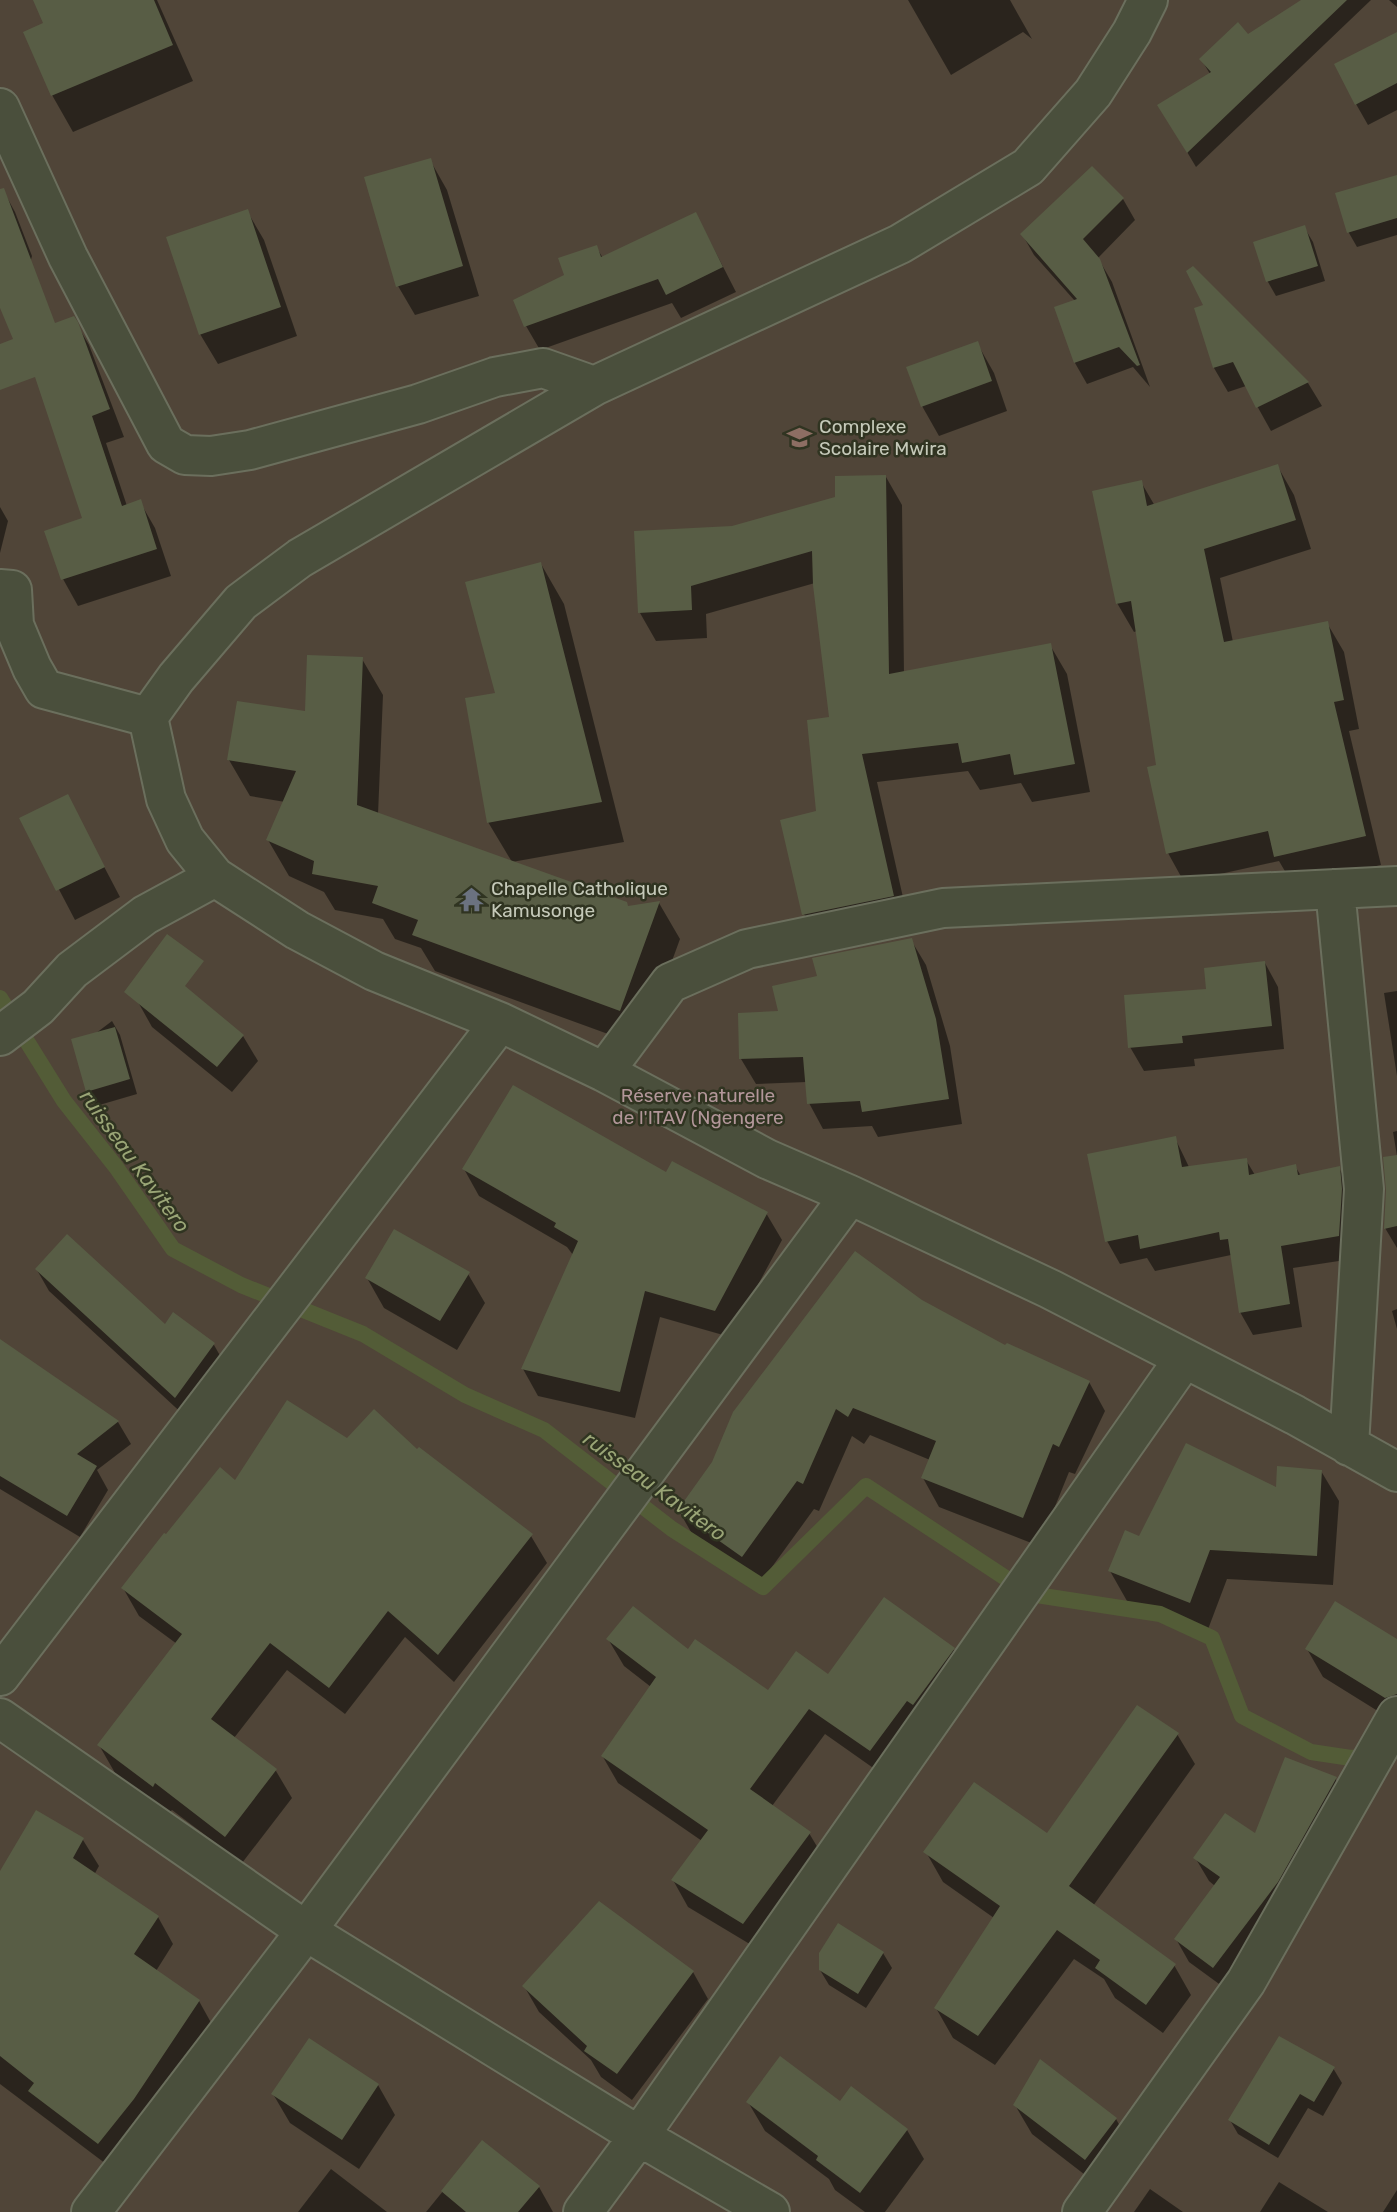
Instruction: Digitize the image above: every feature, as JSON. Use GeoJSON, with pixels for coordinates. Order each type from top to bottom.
{"type":"FeatureCollection","features":[{"type":"Feature","properties":{"kind":"street"},"geometry":{"type":"LineString","coordinates":[[1148,0],[1132,32],[1093,93],[1028,167],[900,244],[594,386],[300,558],[241,602],[176,678],[148,717],[166,799],[185,841],[215,877],[297,929],[374,971],[500,1022],[604,1072],[767,1158],[1049,1289],[1397,1472]]}},
{"type":"Feature","properties":{"kind":"street"},"geometry":{"type":"LineString","coordinates":[[0,108],[68,257],[166,444],[185,455],[211,456],[250,450],[418,404],[495,377],[543,368],[594,386]]}},
{"type":"Feature","properties":{"kind":"street"},"geometry":{"type":"LineString","coordinates":[[0,589],[12,590],[14,625],[44,689],[148,717]]}},
{"type":"Feature","properties":{"kind":"street"},"geometry":{"type":"LineString","coordinates":[[0,1037],[38,1007],[72,970],[145,915],[215,877]]}},
{"type":"Feature","properties":{"kind":"street"},"geometry":{"type":"LineString","coordinates":[[604,1072],[670,984],[747,949],[943,908],[1397,886]]}},
{"type":"Feature","properties":{"kind":"street"},"geometry":{"type":"LineString","coordinates":[[1335,889],[1364,1189],[1349,1446]]}},
{"type":"Feature","properties":{"kind":"street"},"geometry":{"type":"LineString","coordinates":[[0,1676],[500,1022]]}},
{"type":"Feature","properties":{"kind":"street"},"geometry":{"type":"LineString","coordinates":[[92,2212],[306,1931],[850,1195]]}},
{"type":"Feature","properties":{"kind":"street"},"geometry":{"type":"LineString","coordinates":[[583,2212],[1184,1359]]}},
{"type":"Feature","properties":{"kind":"street"},"geometry":{"type":"LineString","coordinates":[[1082,2212],[1246,1982],[1397,1716]]}},
{"type":"Feature","properties":{"kind":"street"},"geometry":{"type":"LineString","coordinates":[[0,1718],[306,1931],[639,2136],[770,2212]]}},
{"type":"Feature","properties":{"kind":"green space","name":"Réserve naturelle de l'ITAV (Ngengere"},"geometry":{"type":"Polygon","coordinates":[[[0,0],[1397,0],[1397,2212],[0,2212],[0,0]]]}},
{"type":"Feature","properties":{"kind":"building"},"geometry":{"type":"Polygon","coordinates":[[[33,0],[154,0],[173,45],[51,96],[23,32],[43,23],[33,0]]]}},
{"type":"Feature","properties":{"kind":"building"},"geometry":{"type":"Polygon","coordinates":[[[1301,0],[1347,0],[1187,153],[1157,105],[1211,72],[1199,59],[1238,22],[1248,34],[1301,0]]]}},
{"type":"Feature","properties":{"kind":"building"},"geometry":{"type":"Polygon","coordinates":[[[1397,32],[1397,83],[1355,105],[1334,64],[1397,32]]]}},
{"type":"Feature","properties":{"kind":"building"},"geometry":{"type":"Polygon","coordinates":[[[431,158],[463,266],[396,287],[364,177],[431,158]]]}},
{"type":"Feature","properties":{"kind":"building"},"geometry":{"type":"Polygon","coordinates":[[[1092,166],[1124,198],[1083,239],[1100,259],[1140,365],[1137,366],[1119,347],[1074,363],[1054,307],[1077,299],[1020,234],[1092,166]]]}},
{"type":"Feature","properties":{"kind":"building"},"geometry":{"type":"Polygon","coordinates":[[[1397,175],[1397,218],[1347,233],[1335,193],[1397,175]]]}},
{"type":"Feature","properties":{"kind":"building"},"geometry":{"type":"Polygon","coordinates":[[[4,188],[55,323],[74,316],[78,322],[110,409],[92,416],[122,506],[141,499],[157,549],[61,580],[44,531],[82,518],[35,377],[0,390],[0,344],[13,339],[0,308],[0,189],[4,188]]]}},
{"type":"Feature","properties":{"kind":"building"},"geometry":{"type":"Polygon","coordinates":[[[248,209],[281,307],[199,335],[166,237],[248,209]]]}},
{"type":"Feature","properties":{"kind":"building"},"geometry":{"type":"Polygon","coordinates":[[[696,212],[723,267],[666,295],[658,279],[524,327],[513,300],[564,275],[558,258],[597,245],[601,257],[696,212]]]}},
{"type":"Feature","properties":{"kind":"building"},"geometry":{"type":"Polygon","coordinates":[[[1305,225],[1318,266],[1266,282],[1253,242],[1305,225]]]}},
{"type":"Feature","properties":{"kind":"building"},"geometry":{"type":"Polygon","coordinates":[[[1193,266],[1309,382],[1256,408],[1233,362],[1213,368],[1194,308],[1203,305],[1186,271],[1193,266]]]}},
{"type":"Feature","properties":{"kind":"building"},"geometry":{"type":"Polygon","coordinates":[[[978,341],[992,381],[921,407],[906,367],[978,341]]]}},
{"type":"Feature","properties":{"kind":"building"},"geometry":{"type":"Polygon","coordinates":[[[1278,464],[1296,520],[1204,549],[1224,642],[1328,621],[1344,700],[1334,702],[1366,836],[1274,857],[1268,831],[1166,854],[1147,767],[1156,765],[1131,601],[1116,604],[1092,491],[1142,480],[1147,506],[1278,464]]]}},
{"type":"Feature","properties":{"kind":"building"},"geometry":{"type":"Polygon","coordinates":[[[886,475],[889,674],[1051,643],[1075,764],[1014,775],[1010,754],[962,763],[958,743],[862,754],[894,896],[802,915],[780,820],[816,811],[807,720],[829,717],[813,585],[812,551],[691,586],[692,610],[638,613],[634,531],[732,526],[835,497],[835,476],[886,475]]]}},
{"type":"Feature","properties":{"kind":"building"},"geometry":{"type":"Polygon","coordinates":[[[541,562],[602,802],[487,823],[465,698],[495,693],[465,582],[541,562]]]}},
{"type":"Feature","properties":{"kind":"building"},"geometry":{"type":"Polygon","coordinates":[[[307,655],[363,657],[357,805],[627,902],[628,906],[660,901],[620,1011],[412,935],[418,920],[372,903],[378,886],[312,874],[314,861],[266,840],[296,771],[227,760],[237,701],[305,711],[307,655]]]}},
{"type":"Feature","properties":{"kind":"building"},"geometry":{"type":"Polygon","coordinates":[[[68,794],[105,867],[56,891],[19,818],[68,794]]]}},
{"type":"Feature","properties":{"kind":"building"},"geometry":{"type":"Polygon","coordinates":[[[167,934],[204,961],[185,986],[244,1035],[217,1067],[124,992],[167,934]]]}},
{"type":"Feature","properties":{"kind":"building"},"geometry":{"type":"Polygon","coordinates":[[[912,938],[936,1019],[949,1099],[862,1112],[860,1101],[807,1104],[803,1057],[739,1059],[738,1013],[778,1011],[772,986],[817,976],[812,958],[912,938]]]}},
{"type":"Feature","properties":{"kind":"building"},"geometry":{"type":"Polygon","coordinates":[[[1265,961],[1272,1026],[1182,1036],[1183,1043],[1128,1048],[1124,995],[1206,989],[1204,968],[1265,961]]]}},
{"type":"Feature","properties":{"kind":"building"},"geometry":{"type":"Polygon","coordinates":[[[115,1027],[130,1079],[86,1092],[71,1039],[115,1027]]]}},
{"type":"Feature","properties":{"kind":"building"},"geometry":{"type":"Polygon","coordinates":[[[513,1085],[666,1172],[672,1161],[768,1212],[715,1311],[645,1291],[620,1392],[521,1369],[578,1241],[554,1227],[556,1223],[462,1169],[513,1085]]]}},
{"type":"Feature","properties":{"kind":"building"},"geometry":{"type":"Polygon","coordinates":[[[1176,1136],[1182,1167],[1247,1158],[1249,1175],[1296,1164],[1298,1175],[1340,1166],[1342,1189],[1339,1236],[1281,1246],[1290,1304],[1239,1313],[1228,1239],[1220,1240],[1219,1232],[1140,1249],[1138,1235],[1105,1242],[1087,1154],[1176,1136]]]}},
{"type":"Feature","properties":{"kind":"building"},"geometry":{"type":"Polygon","coordinates":[[[1397,1155],[1397,1226],[1384,1229],[1386,1190],[1383,1157],[1397,1155]]]}},
{"type":"Feature","properties":{"kind":"building"},"geometry":{"type":"Polygon","coordinates":[[[394,1229],[470,1272],[440,1321],[365,1278],[394,1229]]]}},
{"type":"Feature","properties":{"kind":"building"},"geometry":{"type":"Polygon","coordinates":[[[67,1234],[165,1324],[173,1312],[215,1343],[175,1398],[35,1269],[67,1234]]]}},
{"type":"Feature","properties":{"kind":"building"},"geometry":{"type":"Polygon","coordinates":[[[855,1251],[922,1300],[1005,1345],[1007,1343],[1090,1381],[1059,1447],[1053,1444],[1023,1518],[921,1478],[936,1441],[853,1408],[848,1417],[836,1409],[803,1484],[797,1481],[742,1557],[677,1511],[712,1462],[733,1412],[855,1251]]]}},
{"type":"Feature","properties":{"kind":"building"},"geometry":{"type":"Polygon","coordinates":[[[0,1339],[119,1421],[77,1454],[97,1466],[67,1516],[0,1476],[0,1339]]]}},
{"type":"Feature","properties":{"kind":"building"},"geometry":{"type":"Polygon","coordinates":[[[287,1400],[347,1438],[374,1409],[417,1449],[419,1447],[533,1534],[438,1655],[388,1611],[329,1688],[270,1643],[211,1719],[277,1769],[225,1837],[155,1783],[153,1787],[97,1745],[182,1634],[121,1588],[220,1467],[235,1480],[287,1400]]]}},
{"type":"Feature","properties":{"kind":"building"},"geometry":{"type":"Polygon","coordinates":[[[1186,1443],[1276,1487],[1277,1466],[1322,1470],[1317,1556],[1210,1550],[1190,1603],[1108,1571],[1125,1530],[1139,1536],[1186,1443]]]}},
{"type":"Feature","properties":{"kind":"building"},"geometry":{"type":"Polygon","coordinates":[[[884,1597],[955,1648],[913,1705],[907,1701],[870,1751],[809,1709],[750,1789],[811,1832],[743,1924],[671,1880],[708,1830],[601,1756],[656,1677],[606,1639],[633,1606],[688,1649],[695,1639],[768,1690],[796,1651],[828,1674],[884,1597]]]}},
{"type":"Feature","properties":{"kind":"building"},"geometry":{"type":"Polygon","coordinates":[[[1335,1601],[1397,1639],[1397,1694],[1385,1698],[1305,1649],[1335,1601]]]}},
{"type":"Feature","properties":{"kind":"building"},"geometry":{"type":"Polygon","coordinates":[[[1137,1705],[1179,1733],[1069,1886],[1176,1964],[1146,2005],[1095,1968],[1100,1960],[1057,1930],[978,2036],[934,2008],[1000,1906],[923,1852],[974,1782],[1047,1833],[1137,1705]]]}},
{"type":"Feature","properties":{"kind":"building"},"geometry":{"type":"Polygon","coordinates":[[[1285,1757],[1337,1777],[1278,1882],[1213,1968],[1174,1939],[1220,1877],[1193,1858],[1225,1813],[1255,1833],[1285,1757]]]}},
{"type":"Feature","properties":{"kind":"building"},"geometry":{"type":"Polygon","coordinates":[[[36,1810],[84,1838],[73,1858],[159,1916],[134,1954],[200,2000],[134,2099],[98,2144],[28,2091],[34,2083],[0,2056],[0,1871],[36,1810]]]}},
{"type":"Feature","properties":{"kind":"building"},"geometry":{"type":"Polygon","coordinates":[[[599,1901],[694,1971],[617,2074],[584,2051],[587,2046],[522,1986],[599,1901]]]}},
{"type":"Feature","properties":{"kind":"building"},"geometry":{"type":"Polygon","coordinates":[[[838,1923],[884,1952],[858,1994],[819,1970],[819,1953],[838,1923]]]}},
{"type":"Feature","properties":{"kind":"building"},"geometry":{"type":"Polygon","coordinates":[[[1279,2036],[1335,2067],[1314,2102],[1300,2094],[1269,2145],[1228,2120],[1279,2036]]]}},
{"type":"Feature","properties":{"kind":"building"},"geometry":{"type":"Polygon","coordinates":[[[309,2038],[379,2084],[342,2140],[271,2094],[309,2038]]]}},
{"type":"Feature","properties":{"kind":"building"},"geometry":{"type":"Polygon","coordinates":[[[780,2056],[840,2101],[851,2086],[908,2129],[860,2193],[816,2160],[818,2156],[746,2102],[780,2056]]]}},
{"type":"Feature","properties":{"kind":"building"},"geometry":{"type":"Polygon","coordinates":[[[1040,2059],[1117,2118],[1085,2160],[1013,2105],[1040,2059]]]}},
{"type":"Feature","properties":{"kind":"building"},"geometry":{"type":"Polygon","coordinates":[[[482,2140],[540,2186],[518,2212],[466,2212],[441,2191],[482,2140]]]}},
{"type":"Feature","properties":{"kind":"waterway","name":"ruisseau Kavitero"},"geometry":{"type":"LineString","coordinates":[[0,998],[64,1101],[116,1167],[173,1249],[241,1285],[363,1334],[465,1395],[544,1430],[672,1529],[763,1587],[866,1486],[1030,1594],[1160,1614],[1212,1638],[1242,1716],[1311,1752],[1351,1758],[1372,1756]]}},
{"type":"Feature","properties":{"kind":"place","name":"Complexe Scolaire Mwira"},"geometry":{"type":"Point","coordinates":[799,437]}},
{"type":"Feature","properties":{"kind":"place","name":"Chapelle Catholique Kamusonge"},"geometry":{"type":"Point","coordinates":[471,899]}}]}
